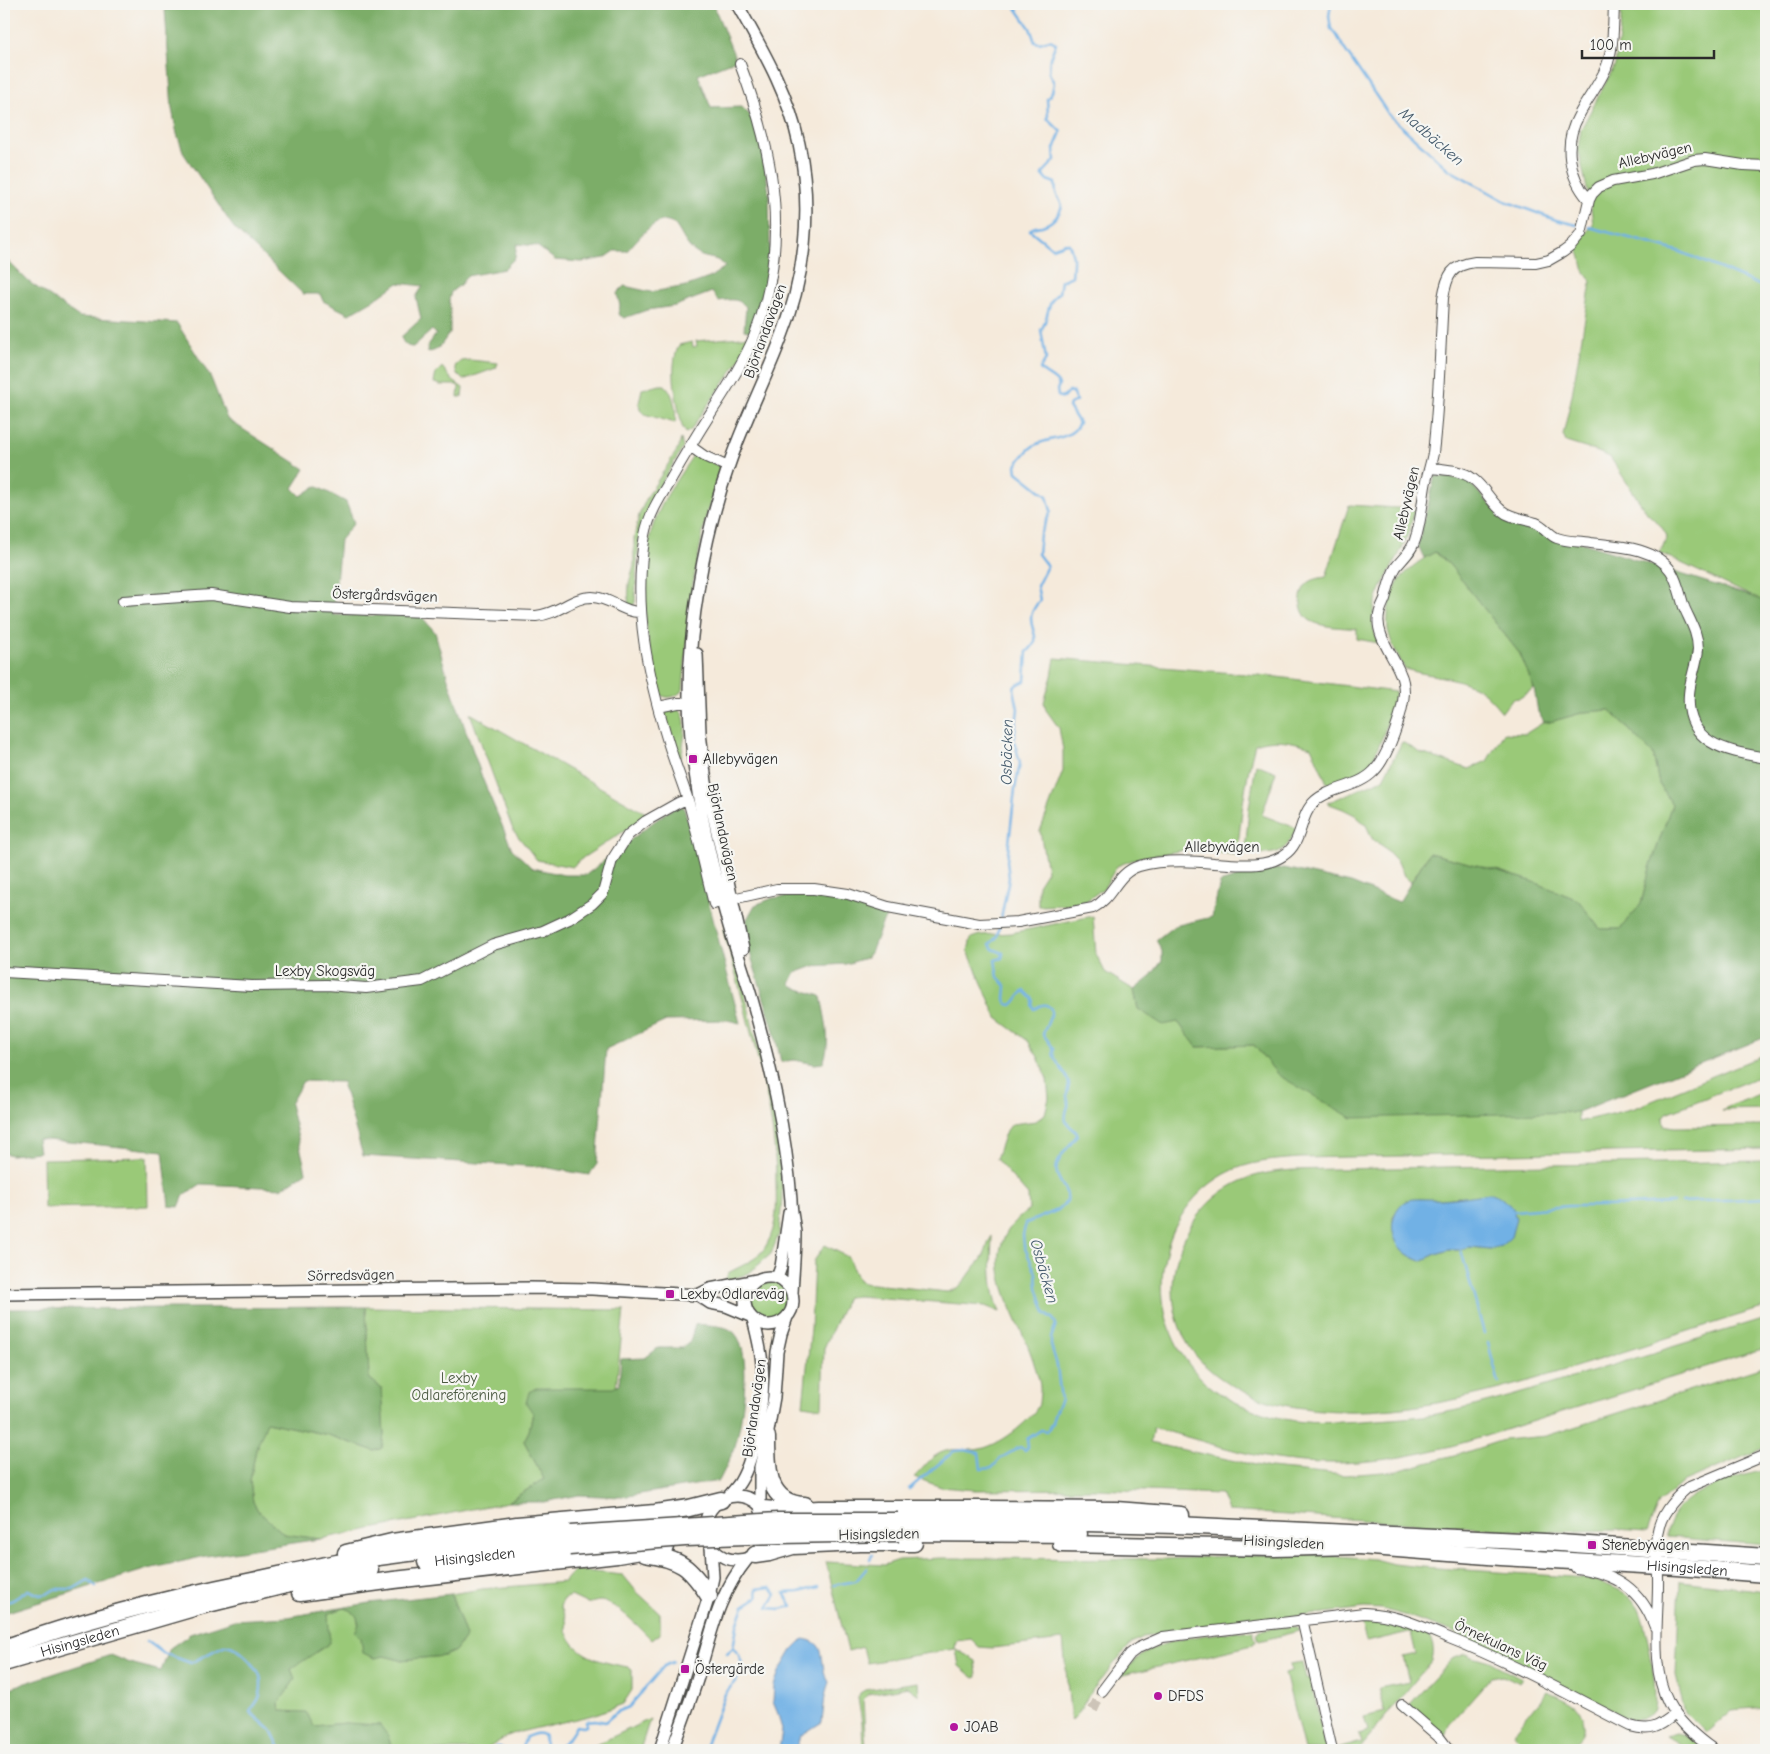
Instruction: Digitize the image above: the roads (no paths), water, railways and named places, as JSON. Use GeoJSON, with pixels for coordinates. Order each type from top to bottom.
{"type":"FeatureCollection","features":[{"type":"Feature","properties":{"kind":"highway"},"geometry":{"type":"LineString","coordinates":[[767,1437],[768,1473],[779,1495],[791,1504],[820,1509]]}},
{"type":"Feature","properties":{"kind":"highway"},"geometry":{"type":"LineString","coordinates":[[294,1572],[350,1551],[392,1542],[517,1525],[655,1513],[688,1508],[725,1498]]}},
{"type":"Feature","properties":{"kind":"highway"},"geometry":{"type":"LineString","coordinates":[[762,1507],[786,1511],[820,1509],[1116,1510],[1323,1526],[1367,1541]]}},
{"type":"Feature","properties":{"kind":"highway","name":"Hisingsleden"},"geometry":{"type":"LineString","coordinates":[[4,1648],[140,1606],[336,1563],[464,1545],[569,1540],[1048,1528],[1176,1536],[1367,1541],[1545,1542],[1766,1574]]}},
{"type":"Feature","properties":{"kind":"highway","name":"Hisingsleden"},"geometry":{"type":"LineString","coordinates":[[4,1662],[204,1605],[298,1582],[569,1540]]}},
{"type":"Feature","properties":{"kind":"highway"},"geometry":{"type":"LineString","coordinates":[[752,1556],[793,1546],[860,1543],[975,1542],[1274,1548],[1367,1541]]}},
{"type":"Feature","properties":{"kind":"highway","name":"Hisingsleden"},"geometry":{"type":"LineString","coordinates":[[1367,1541],[1526,1558],[1766,1557]]}},
{"type":"Feature","properties":{"kind":"highway"},"geometry":{"type":"LineString","coordinates":[[143,1622],[326,1588],[636,1552],[669,1546],[710,1546]]}},
{"type":"Feature","properties":{"kind":"highway"},"geometry":{"type":"LineString","coordinates":[[636,1552],[664,1556],[675,1560],[696,1576],[709,1596]]}},
{"type":"Feature","properties":{"kind":"street","name":"Björlandavägen"},"geometry":{"type":"LineString","coordinates":[[737,4],[772,68],[793,118],[803,166],[806,223],[800,274],[792,307],[781,340],[728,467],[709,536],[696,612],[690,671],[694,703],[693,759],[699,795],[723,902],[750,995],[783,1127],[795,1229],[792,1293]]}},
{"type":"Feature","properties":{"kind":"street"},"geometry":{"type":"LineString","coordinates":[[1589,200],[1576,182],[1572,170],[1569,160],[1570,137],[1578,115],[1602,77],[1609,59],[1612,44],[1614,4]]}},
{"type":"Feature","properties":{"kind":"street","name":"Björlandavägen"},"geometry":{"type":"LineString","coordinates":[[658,707],[647,663],[641,612],[642,558],[648,525],[658,500],[747,353],[763,311],[773,272],[775,226],[771,168],[762,128],[740,64]]}},
{"type":"Feature","properties":{"kind":"street","name":"Allebyvägen"},"geometry":{"type":"LineString","coordinates":[[723,902],[777,889],[814,888],[848,894],[888,907],[956,921],[1006,924],[1093,908],[1103,901],[1123,875],[1133,868],[1141,866],[1192,862],[1254,864],[1281,857],[1292,849],[1298,839],[1313,802],[1360,781],[1377,768],[1386,754],[1400,714],[1404,693],[1400,671],[1381,633],[1379,614],[1395,569],[1415,540],[1430,468],[1437,404],[1444,298],[1448,277],[1458,266],[1466,263],[1536,263],[1557,256],[1571,246],[1581,234],[1589,200],[1596,190],[1607,183],[1661,172],[1694,160],[1709,159],[1729,164],[1766,166]]}},
{"type":"Feature","properties":{"kind":"street"},"geometry":{"type":"LineString","coordinates":[[690,446],[704,456],[728,467]]}},
{"type":"Feature","properties":{"kind":"street"},"geometry":{"type":"LineString","coordinates":[[1430,468],[1465,473],[1474,479],[1501,511],[1508,515],[1537,523],[1553,537],[1566,541],[1634,549],[1657,558],[1666,565],[1677,584],[1684,606],[1696,632],[1698,652],[1689,695],[1694,722],[1707,741],[1716,746],[1766,758]]}},
{"type":"Feature","properties":{"kind":"street","name":"Östergårdsvägen"},"geometry":{"type":"LineString","coordinates":[[123,601],[211,595],[290,607],[536,616],[551,613],[575,601],[592,597],[605,599],[632,612],[641,612]]}},
{"type":"Feature","properties":{"kind":"street"},"geometry":{"type":"LineString","coordinates":[[688,799],[658,707],[678,703],[694,703]]}},
{"type":"Feature","properties":{"kind":"street","name":"Björlandavägen"},"geometry":{"type":"LineString","coordinates":[[688,799],[702,855],[723,902]]}},
{"type":"Feature","properties":{"kind":"street","name":"Lexby Skogsväg"},"geometry":{"type":"LineString","coordinates":[[4,972],[252,986],[327,985],[366,988],[422,982],[493,945],[543,931],[569,919],[592,904],[603,892],[612,860],[628,836],[646,821],[688,799]]}},
{"type":"Feature","properties":{"kind":"street","name":"Björlandavägen"},"geometry":{"type":"LineString","coordinates":[[776,1278],[781,1267],[791,1204]]}},
{"type":"Feature","properties":{"kind":"street"},"geometry":{"type":"LineString","coordinates":[[766,1277],[776,1278],[784,1282],[792,1293],[793,1307],[787,1317],[774,1325],[763,1324],[752,1317],[746,1307],[745,1298],[748,1290],[757,1280],[766,1277]]}},
{"type":"Feature","properties":{"kind":"street","name":"Sörredsvägen"},"geometry":{"type":"LineString","coordinates":[[4,1294],[531,1288],[592,1289],[698,1295],[710,1290],[757,1280]]}},
{"type":"Feature","properties":{"kind":"street","name":"Sörredsvägen"},"geometry":{"type":"LineString","coordinates":[[698,1295],[710,1303],[726,1306],[752,1317]]}},
{"type":"Feature","properties":{"kind":"street","name":"Björlandavägen"},"geometry":{"type":"LineString","coordinates":[[725,1498],[741,1481],[754,1442],[761,1402],[763,1383],[762,1363],[752,1317]]}},
{"type":"Feature","properties":{"kind":"street","name":"Björlandavägen"},"geometry":{"type":"LineString","coordinates":[[762,1507],[760,1467],[774,1397],[777,1352],[787,1317]]}},
{"type":"Feature","properties":{"kind":"street"},"geometry":{"type":"LineString","coordinates":[[1714,1750],[1695,1736],[1675,1714],[1665,1694],[1660,1678],[1657,1633],[1657,1534],[1667,1508],[1687,1488],[1766,1455]]}},
{"type":"Feature","properties":{"kind":"street"},"geometry":{"type":"LineString","coordinates":[[660,1750],[709,1596],[713,1577],[710,1546],[705,1534],[706,1520],[710,1510],[725,1498],[745,1497],[762,1507],[769,1523],[769,1533],[766,1543],[731,1580],[715,1617],[698,1675],[672,1750]]}},
{"type":"Feature","properties":{"kind":"street"},"geometry":{"type":"LineString","coordinates":[[710,1546],[717,1553],[728,1559],[740,1560],[752,1556]]}},
{"type":"Feature","properties":{"kind":"street"},"geometry":{"type":"LineString","coordinates":[[1526,1558],[1544,1564],[1600,1572],[1616,1579],[1631,1588],[1641,1598],[1650,1613],[1657,1633]]}},
{"type":"Feature","properties":{"kind":"street","name":"Örnekulans Väg"},"geometry":{"type":"LineString","coordinates":[[1102,1690],[1130,1654],[1143,1645],[1163,1637],[1364,1613],[1406,1620],[1474,1647],[1630,1726],[1643,1730],[1650,1729],[1675,1714]]}},
{"type":"Feature","properties":{"kind":"street"},"geometry":{"type":"LineString","coordinates":[[1302,1620],[1332,1750]]}},
{"type":"Feature","properties":{"kind":"street"},"geometry":{"type":"LineString","coordinates":[[1402,1705],[1438,1736],[1449,1750]]}},
{"type":"Feature","properties":{"kind":"water"},"geometry":{"type":"Polygon","coordinates":[[[1492,1193],[1499,1196],[1513,1208],[1516,1219],[1511,1237],[1501,1246],[1490,1249],[1469,1247],[1461,1250],[1449,1250],[1421,1261],[1407,1254],[1399,1247],[1394,1238],[1393,1220],[1398,1208],[1406,1201],[1492,1193]]]}},
{"type":"Feature","properties":{"kind":"water"},"geometry":{"type":"Polygon","coordinates":[[[803,1639],[810,1640],[820,1649],[824,1673],[829,1682],[825,1696],[822,1722],[800,1736],[796,1750],[779,1750],[782,1730],[773,1702],[774,1685],[792,1650],[803,1639]]]}},
{"type":"Feature","properties":{"kind":"waterway","name":"Osbäcken"},"geometry":{"type":"LineString","coordinates":[[1001,919],[1009,878],[1007,861],[1015,789],[1020,763],[1014,740],[1018,709],[1014,689],[1015,686],[1025,681],[1027,652],[1032,647],[1035,639],[1031,615],[1040,600],[1037,586],[1047,566],[1038,554],[1040,534],[1051,511],[1047,496],[1017,472],[1016,465],[1032,446],[1066,435],[1076,428],[1079,423],[1069,407],[1070,404],[1076,401],[1074,393],[1069,391],[1063,398],[1058,396],[1057,390],[1059,385],[1040,369],[1046,359],[1041,330],[1050,305],[1059,293],[1061,281],[1072,276],[1072,253],[1069,244],[1066,243],[1052,248],[1030,230],[1052,221],[1062,205],[1056,193],[1055,183],[1047,180],[1042,174],[1055,160],[1054,149],[1061,132],[1047,118],[1047,99],[1052,92],[1054,83],[1049,73],[1050,58],[1056,43],[1050,40],[1039,43],[1035,42],[1030,28],[1015,4]]}},
{"type":"Feature","properties":{"kind":"waterway","name":"Madbäcken"},"geometry":{"type":"LineString","coordinates":[[1331,4],[1329,16],[1331,29],[1389,115],[1448,169],[1505,201],[1556,220],[1577,225]]}},
{"type":"Feature","properties":{"kind":"waterway","name":"Madbäcken"},"geometry":{"type":"LineString","coordinates":[[1589,227],[1681,252],[1766,288]]}},
{"type":"Feature","properties":{"kind":"waterway","name":"Osbäcken"},"geometry":{"type":"LineString","coordinates":[[909,1489],[954,1451],[965,1450],[979,1453],[981,1469],[992,1468],[1001,1458],[1020,1447],[1025,1450],[1028,1447],[1027,1439],[1041,1430],[1047,1431],[1061,1400],[1057,1365],[1051,1345],[1051,1338],[1056,1324],[1045,1313],[1037,1287],[1036,1273],[1024,1246],[1023,1235],[1026,1223],[1058,1210],[1067,1201],[1066,1192],[1056,1170],[1061,1157],[1077,1135],[1077,1132],[1068,1124],[1065,1118],[1068,1105],[1068,1080],[1054,1056],[1054,1049],[1043,1034],[1051,1015],[1051,1009],[1045,1005],[1034,1009],[1032,1006],[1033,999],[1025,991],[1021,993],[1012,1005],[1007,1004],[1005,999],[1006,986],[998,977],[995,960],[1002,958],[1003,953],[993,949],[990,944],[997,937],[999,927]]}},
{"type":"Feature","properties":{"kind":"waterway"},"geometry":{"type":"LineString","coordinates":[[1682,1202],[1766,1198]]}},
{"type":"Feature","properties":{"kind":"waterway"},"geometry":{"type":"LineString","coordinates":[[1514,1211],[1569,1206],[1673,1203]]}},
{"type":"Feature","properties":{"kind":"waterway"},"geometry":{"type":"LineString","coordinates":[[1461,1250],[1484,1333]]}},
{"type":"Feature","properties":{"kind":"waterway"},"geometry":{"type":"LineString","coordinates":[[1488,1343],[1499,1383]]}},
{"type":"Feature","properties":{"kind":"waterway","name":"Osbäcken"},"geometry":{"type":"LineString","coordinates":[[870,1560],[872,1555]]}},
{"type":"Feature","properties":{"kind":"waterway","name":"Osbäcken"},"geometry":{"type":"LineString","coordinates":[[834,1585],[856,1581],[867,1568]]}},
{"type":"Feature","properties":{"kind":"waterway"},"geometry":{"type":"LineString","coordinates":[[4,1603],[13,1600],[28,1590],[40,1595],[47,1594],[55,1589],[73,1589],[88,1580],[96,1587]]}},
{"type":"Feature","properties":{"kind":"waterway","name":"Osbäcken"},"geometry":{"type":"LineString","coordinates":[[704,1750],[725,1694],[741,1674],[742,1664],[739,1655],[733,1648],[737,1626],[744,1606],[758,1597],[756,1589],[771,1587],[776,1594],[768,1608],[781,1609],[792,1606],[784,1593],[799,1592],[819,1587]]}},
{"type":"Feature","properties":{"kind":"waterway"},"geometry":{"type":"LineString","coordinates":[[147,1641],[163,1653],[191,1663],[226,1645],[241,1652],[255,1667],[261,1681],[259,1697],[250,1712],[271,1730],[281,1750]]}},
{"type":"Feature","properties":{"kind":"waterway","name":"Osbäcken"},"geometry":{"type":"LineString","coordinates":[[727,1653],[733,1648]]}},
{"type":"Feature","properties":{"kind":"waterway"},"geometry":{"type":"LineString","coordinates":[[521,1750],[526,1737],[543,1735],[548,1750],[558,1747],[576,1726],[586,1726],[586,1721],[605,1722],[617,1712],[629,1707],[664,1666],[673,1662]]}},
{"type":"Feature","properties":{"kind":"waterway"},"geometry":{"type":"LineString","coordinates":[[495,1750],[496,1747],[506,1750]]}},
{"type":"Feature","properties":{"kind":"tunnel"},"geometry":{"type":"LineString","coordinates":[[1093,1710],[1102,1691]]}},
{"type":"Feature","properties":{"kind":"place","name":"Allebyvägen"},"geometry":{"type":"Point","coordinates":[693,759]}},
{"type":"Feature","properties":{"kind":"place","name":"Lexby Odlareväg"},"geometry":{"type":"Point","coordinates":[670,1294]}},
{"type":"Feature","properties":{"kind":"place","name":"Stenebyvägen"},"geometry":{"type":"Point","coordinates":[1592,1545]}},
{"type":"Feature","properties":{"kind":"place","name":"Östergärde"},"geometry":{"type":"Point","coordinates":[685,1669]}},
{"type":"Feature","properties":{"kind":"place","name":"DFDS"},"geometry":{"type":"Point","coordinates":[1158,1696]}},
{"type":"Feature","properties":{"kind":"place","name":"JOAB"},"geometry":{"type":"Point","coordinates":[954,1727]}},
{"type":"Feature","properties":{"kind":"park label","name":"Lexby Odlareförening"},"geometry":{"type":"Point","coordinates":[459,1386]}}]}
